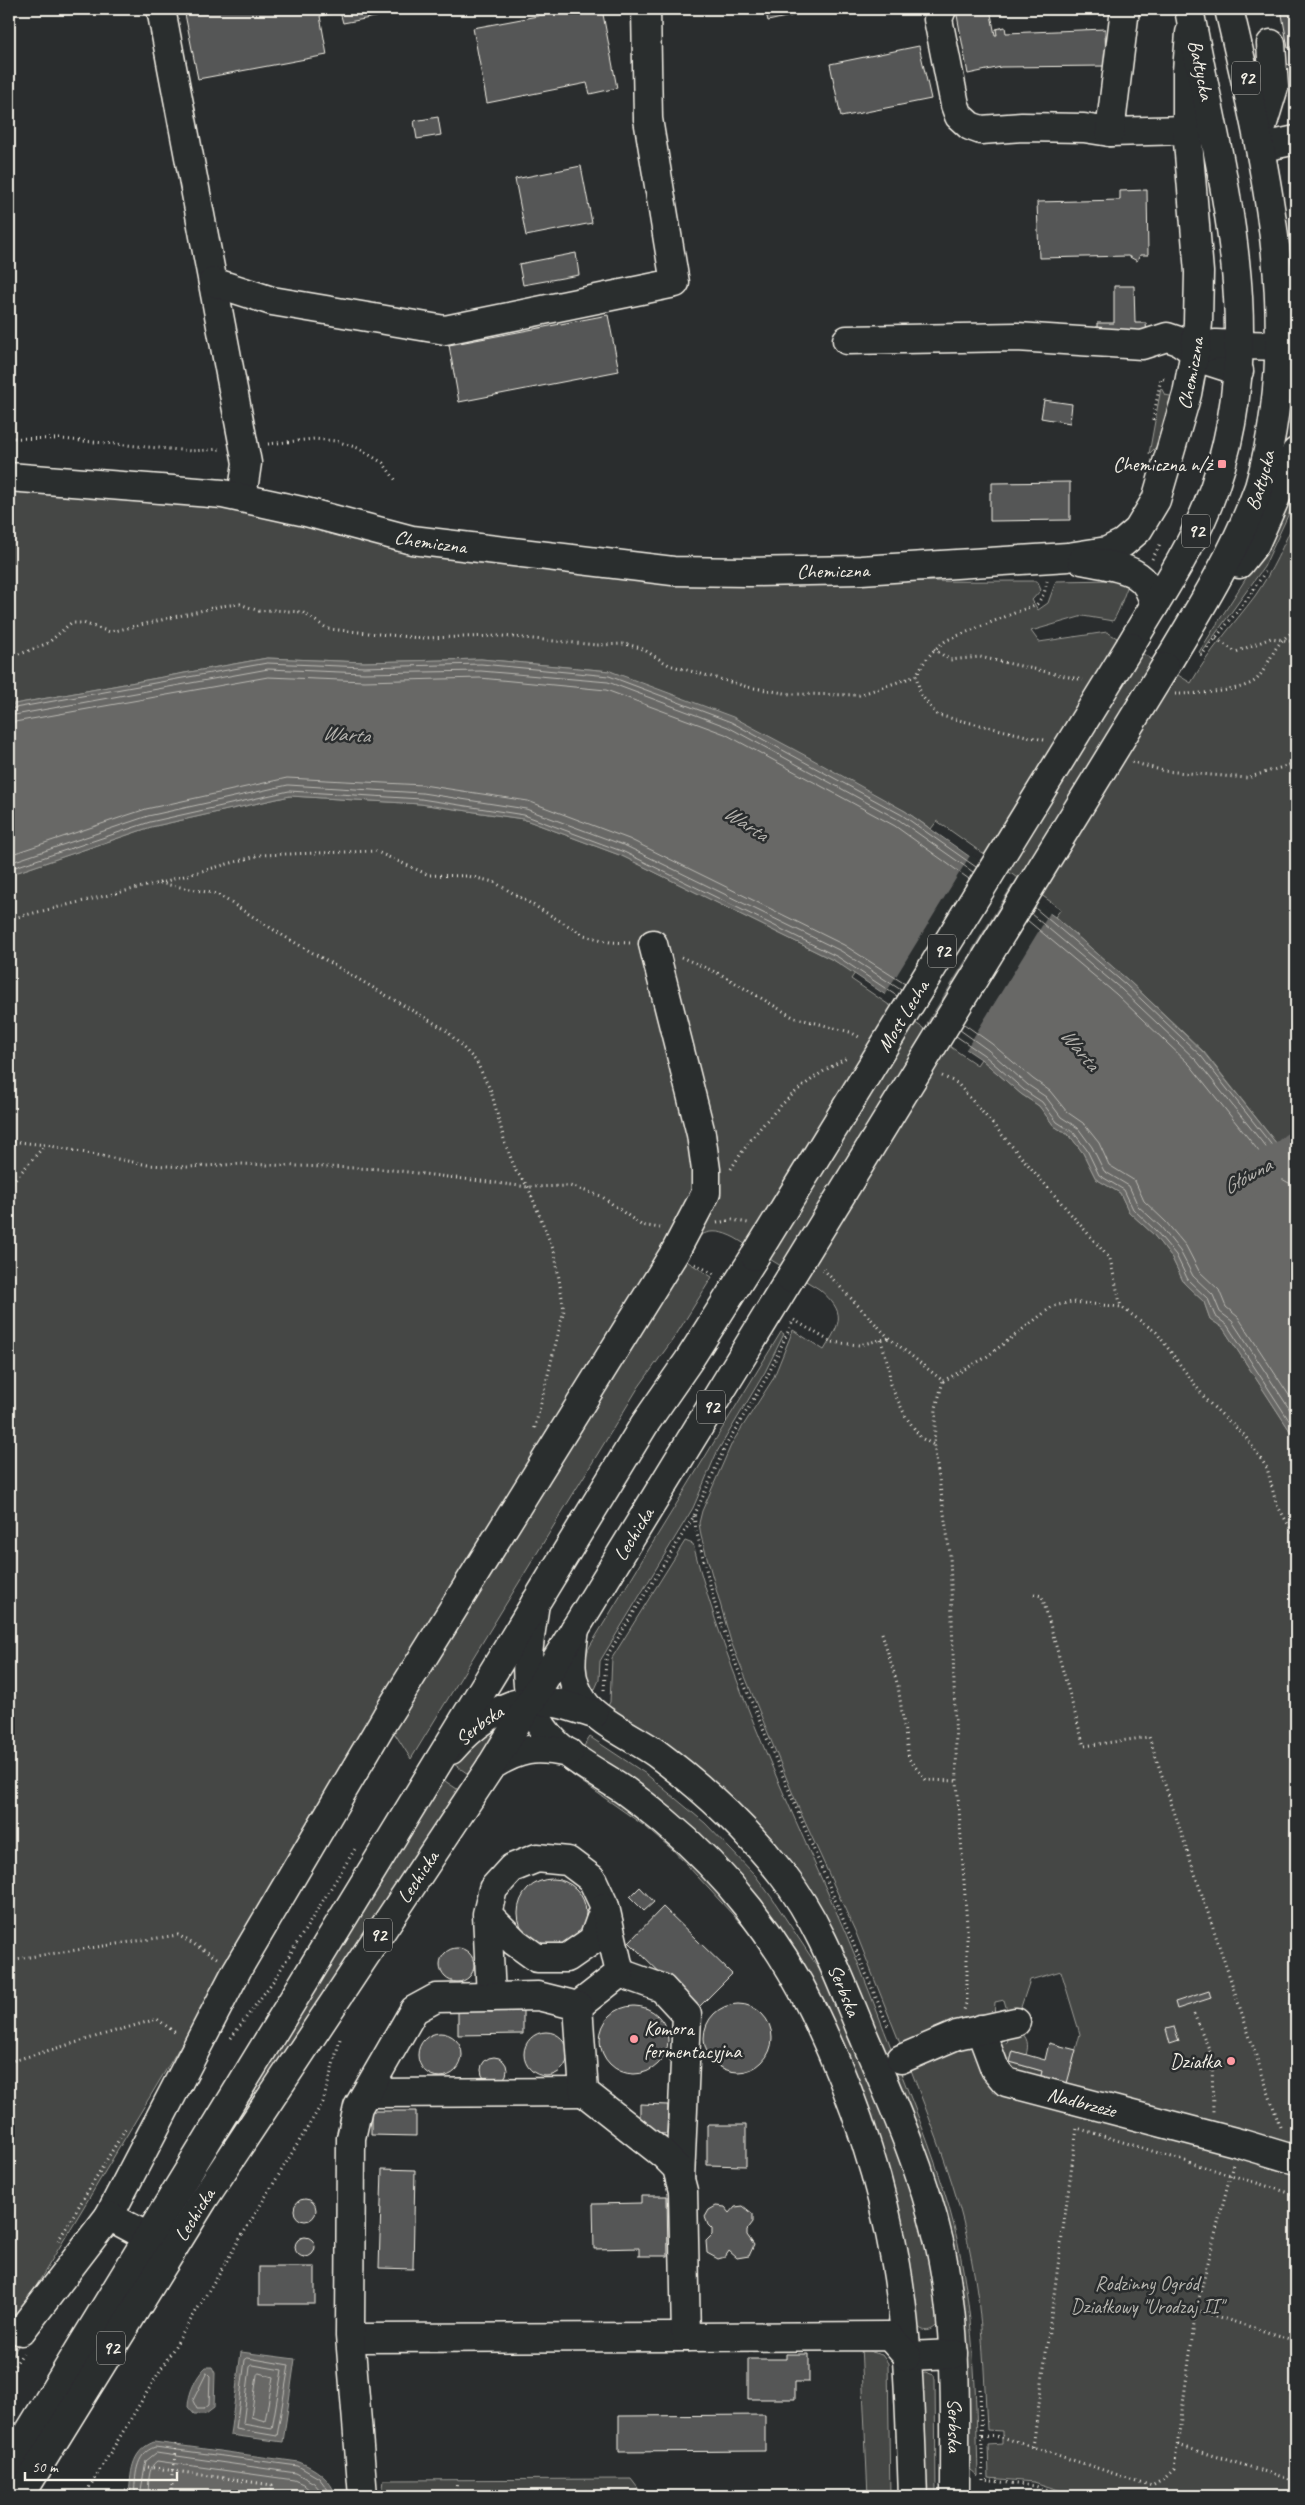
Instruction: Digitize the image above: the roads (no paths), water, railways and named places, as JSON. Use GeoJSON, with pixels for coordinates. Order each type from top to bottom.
{"type":"FeatureCollection","features":[{"type":"Feature","properties":{"kind":"main road"},"geometry":{"type":"LineString","coordinates":[[161,9],[247,463],[242,497]]}},
{"type":"Feature","properties":{"kind":"main road"},"geometry":{"type":"LineString","coordinates":[[212,282],[272,301],[445,330],[675,283],[648,119],[646,9]]}},
{"type":"Feature","properties":{"kind":"main road"},"geometry":{"type":"LineString","coordinates":[[942,9],[938,18],[955,105],[959,116],[970,126],[981,130],[1022,127],[1084,128],[1110,132],[1187,130]]}},
{"type":"Feature","properties":{"kind":"main road"},"geometry":{"type":"LineString","coordinates":[[1110,132],[1125,9]]}},
{"type":"Feature","properties":{"kind":"main road","name":"Bałtycka"},"geometry":{"type":"LineString","coordinates":[[1164,667],[1220,574],[1259,487],[1289,378],[1291,346],[1289,275],[1261,140],[1229,9]]}},
{"type":"Feature","properties":{"kind":"main road","name":"Bałtycka"},"geometry":{"type":"LineString","coordinates":[[1130,646],[1187,551],[1215,483],[1236,404],[1240,345],[1236,255],[1190,15]]}},
{"type":"Feature","properties":{"kind":"main road","name":"Chemiczna"},"geometry":{"type":"LineString","coordinates":[[9,477],[198,491],[242,497],[412,540],[673,571],[861,570],[1098,554],[1116,548],[1144,522],[1159,492],[1187,394],[1195,351],[1198,323],[1199,272],[1187,130],[1187,71],[1190,15]]}},
{"type":"Feature","properties":{"kind":"main road"},"geometry":{"type":"LineString","coordinates":[[1271,44],[1274,87],[1261,140],[1296,140]]}},
{"type":"Feature","properties":{"kind":"main road"},"geometry":{"type":"LineString","coordinates":[[847,340],[1017,337],[1142,345],[1167,337],[1177,340],[1214,364],[1239,371],[1289,378]]}},
{"type":"Feature","properties":{"kind":"main road"},"geometry":{"type":"LineString","coordinates":[[1195,351],[1215,344],[1291,346]]}},
{"type":"Feature","properties":{"kind":"main road"},"geometry":{"type":"LineString","coordinates":[[1194,618],[1255,544],[1296,452]]}},
{"type":"Feature","properties":{"kind":"main road"},"geometry":{"type":"LineString","coordinates":[[1058,557],[1128,570],[1141,576],[1152,592],[1154,606]]}},
{"type":"Feature","properties":{"kind":"main road","name":"Most Lecha"},"geometry":{"type":"LineString","coordinates":[[756,1256],[1130,646]]}},
{"type":"Feature","properties":{"kind":"main road","name":"Most Lecha"},"geometry":{"type":"LineString","coordinates":[[790,1278],[1164,667]]}},
{"type":"Feature","properties":{"kind":"main road"},"geometry":{"type":"LineString","coordinates":[[22,2331],[109,2216],[237,1970],[386,1717],[516,1511],[686,1233],[706,1193],[706,1170],[701,1134],[652,944]]}},
{"type":"Feature","properties":{"kind":"main road","name":"Lechicka"},"geometry":{"type":"LineString","coordinates":[[9,2465],[644,1426],[756,1256]]}},
{"type":"Feature","properties":{"kind":"main road","name":"Lechicka"},"geometry":{"type":"LineString","coordinates":[[20,2496],[203,2200],[491,1766],[790,1278]]}},
{"type":"Feature","properties":{"kind":"main road","name":"Serbska"},"geometry":{"type":"LineString","coordinates":[[535,1603],[527,1684],[530,1700],[544,1731],[569,1753],[627,1792],[666,1823],[705,1859],[750,1908],[790,1970],[812,2010],[832,2054],[868,2148],[888,2223],[897,2266],[907,2356],[913,2496]]}},
{"type":"Feature","properties":{"kind":"main road","name":"Serbska"},"geometry":{"type":"LineString","coordinates":[[575,1629],[570,1671],[584,1703],[598,1704],[704,1792],[763,1850],[800,1899],[836,1972],[923,2183],[943,2260],[954,2354],[955,2496]]}},
{"type":"Feature","properties":{"kind":"main road","name":"Serbska"},"geometry":{"type":"LineString","coordinates":[[437,1765],[475,1725],[508,1708],[530,1700],[598,1704]]}},
{"type":"Feature","properties":{"kind":"main road","name":"Serbska"},"geometry":{"type":"LineString","coordinates":[[491,1766],[512,1753],[530,1748],[569,1753]]}},
{"type":"Feature","properties":{"kind":"main road"},"geometry":{"type":"LineString","coordinates":[[491,1997],[487,1914],[493,1889],[512,1868],[537,1858],[568,1861],[592,1879],[605,1907],[620,1973]]}},
{"type":"Feature","properties":{"kind":"main road"},"geometry":{"type":"LineString","coordinates":[[487,1914],[515,1942],[537,1958],[566,1958],[592,1940],[605,1907]]}},
{"type":"Feature","properties":{"kind":"main road"},"geometry":{"type":"LineString","coordinates":[[578,2006],[620,1973]]}},
{"type":"Feature","properties":{"kind":"main road"},"geometry":{"type":"LineString","coordinates":[[620,1973],[662,1988],[687,2016],[680,2179]]}},
{"type":"Feature","properties":{"kind":"main road"},"geometry":{"type":"LineString","coordinates":[[362,2496],[351,2338],[351,2138],[358,2107],[414,2010],[436,1998],[538,1996],[578,2006]]}},
{"type":"Feature","properties":{"kind":"main road"},"geometry":{"type":"LineString","coordinates":[[578,2006],[584,2092]]}},
{"type":"Feature","properties":{"kind":"main road"},"geometry":{"type":"LineString","coordinates":[[901,2059],[969,2032],[1016,2022]]}},
{"type":"Feature","properties":{"kind":"main road","name":"Nadbrzeże"},"geometry":{"type":"LineString","coordinates":[[969,2032],[1006,2082],[1289,2157]]}},
{"type":"Feature","properties":{"kind":"main road"},"geometry":{"type":"LineString","coordinates":[[367,2093],[584,2092],[664,2155],[677,2168],[683,2191],[686,2337]]}},
{"type":"Feature","properties":{"kind":"main road"},"geometry":{"type":"LineString","coordinates":[[109,2216],[148,2237]]}},
{"type":"Feature","properties":{"kind":"main road"},"geometry":{"type":"LineString","coordinates":[[351,2338],[889,2336],[907,2356],[954,2354]]}},
{"type":"Feature","properties":{"kind":"water","name":"Warta"},"geometry":{"type":"Polygon","coordinates":[[[267,658],[364,662],[481,659],[610,671],[733,717],[810,758],[905,811],[1055,917],[1129,981],[1204,1053],[1296,1168],[1296,1440],[1223,1328],[1210,1319],[1204,1302],[1184,1283],[1172,1258],[1153,1234],[1129,1212],[1120,1193],[1096,1179],[1083,1153],[1070,1136],[1054,1126],[1039,1106],[1021,1094],[981,1059],[835,961],[622,856],[523,819],[420,804],[290,796],[151,827],[9,875],[9,705],[267,658]]]}},
{"type":"Feature","properties":{"kind":"water"},"geometry":{"type":"Polygon","coordinates":[[[241,2352],[295,2359],[283,2442],[230,2435],[241,2352]]]}},
{"type":"Feature","properties":{"kind":"water"},"geometry":{"type":"Polygon","coordinates":[[[206,2367],[212,2367],[215,2373],[214,2408],[206,2414],[194,2414],[188,2407],[189,2397],[196,2380],[206,2367]]]}},
{"type":"Feature","properties":{"kind":"water"},"geometry":{"type":"Polygon","coordinates":[[[154,2442],[299,2462],[311,2467],[322,2475],[334,2490],[336,2496],[129,2496],[131,2472],[136,2457],[146,2446],[154,2442]]]}},
{"type":"Feature","properties":{"kind":"waterway","name":"Główna"},"geometry":{"type":"LineString","coordinates":[[1244,1180],[1288,1156],[1296,1149]]}},
{"type":"Feature","properties":{"kind":"place","name":"Chemiczna n/ż"},"geometry":{"type":"Point","coordinates":[1222,464]}},
{"type":"Feature","properties":{"kind":"place","name":"Komora fermentacyjna"},"geometry":{"type":"Point","coordinates":[634,2039]}},
{"type":"Feature","properties":{"kind":"place","name":"Działka"},"geometry":{"type":"Point","coordinates":[1231,2061]}},
{"type":"Feature","properties":{"kind":"park label","name":"Rodzinny Ogród Działkowy \"Urodzaj II\""},"geometry":{"type":"Point","coordinates":[1147,2294]}}]}
